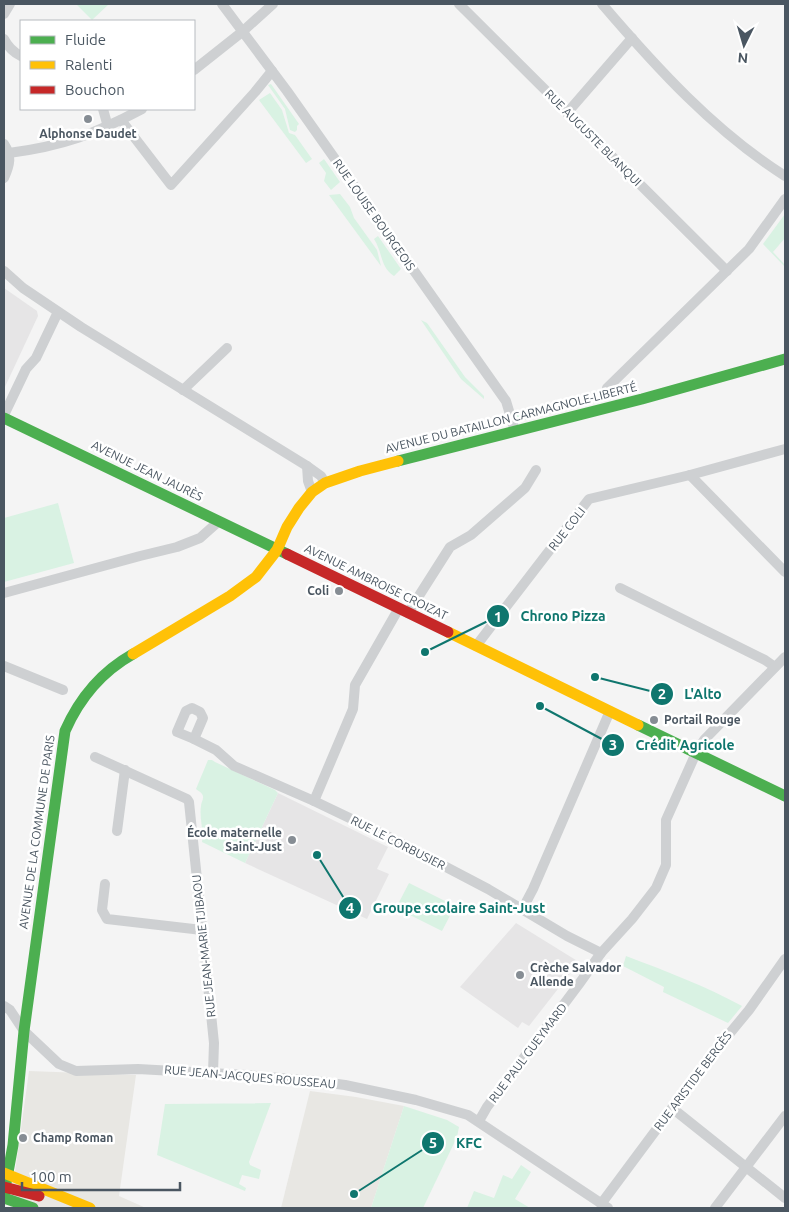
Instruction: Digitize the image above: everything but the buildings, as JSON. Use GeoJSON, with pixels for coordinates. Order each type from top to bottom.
{"type":"FeatureCollection","features":[{"type":"Feature","properties":{"kind":"main road","name":"AVENUE DU BATAILLON CARMAGNOLE-LIBERTÉ"},"geometry":{"type":"LineString","coordinates":[[278,550],[287,527],[299,508],[312,492],[325,483],[360,470],[637,400],[785,359]]}},
{"type":"Feature","properties":{"kind":"main road","name":"AVENUE JEAN JAURÈS"},"geometry":{"type":"LineString","coordinates":[[4,417],[278,550]]}},
{"type":"Feature","properties":{"kind":"main road","name":"AVENUE AMBROISE CROIZAT"},"geometry":{"type":"LineString","coordinates":[[278,550],[785,796]]}},
{"type":"Feature","properties":{"kind":"main road","name":"AVENUE DE LA COMMUNE DE PARIS"},"geometry":{"type":"LineString","coordinates":[[5,1184],[13,1145],[24,1032],[65,731],[73,713],[89,689],[106,672],[129,656],[230,596],[256,577],[278,550]]}},
{"type":"Feature","properties":{"kind":"main road","name":"AVENUE DE LA COMMUNE DE PARIS"},"geometry":{"type":"LineString","coordinates":[[4,1125],[16,1101]]}},
{"type":"Feature","properties":{"kind":"main road"},"geometry":{"type":"LineString","coordinates":[[5,1184],[33,1208]]}},
{"type":"Feature","properties":{"kind":"main road"},"geometry":{"type":"LineString","coordinates":[[5,1184],[89,1208]]}},
{"type":"Feature","properties":{"kind":"street"},"geometry":{"type":"LineString","coordinates":[[4,14],[10,4]]}},
{"type":"Feature","properties":{"kind":"street","name":"RUE LOUISE BOURGEOIS"},"geometry":{"type":"LineString","coordinates":[[222,4],[272,71],[506,401],[515,431]]}},
{"type":"Feature","properties":{"kind":"street"},"geometry":{"type":"LineString","coordinates":[[195,69],[242,32],[273,4]]}},
{"type":"Feature","properties":{"kind":"street","name":"RUE AUGUSTE BLANQUI"},"geometry":{"type":"LineString","coordinates":[[459,4],[566,113],[727,271]]}},
{"type":"Feature","properties":{"kind":"street"},"geometry":{"type":"LineString","coordinates":[[602,4],[682,92],[721,128],[765,164],[785,176]]}},
{"type":"Feature","properties":{"kind":"street"},"geometry":{"type":"LineString","coordinates":[[566,113],[632,38]]}},
{"type":"Feature","properties":{"kind":"street"},"geometry":{"type":"LineString","coordinates":[[4,39],[8,46],[20,56]]}},
{"type":"Feature","properties":{"kind":"street"},"geometry":{"type":"LineString","coordinates":[[121,120],[171,185],[272,71]]}},
{"type":"Feature","properties":{"kind":"street"},"geometry":{"type":"LineString","coordinates":[[103,110],[108,127]]}},
{"type":"Feature","properties":{"kind":"street"},"geometry":{"type":"LineString","coordinates":[[4,178],[10,164],[6,148],[64,143],[108,127],[140,110]]}},
{"type":"Feature","properties":{"kind":"street"},"geometry":{"type":"LineString","coordinates":[[607,388],[749,249],[785,200]]}},
{"type":"Feature","properties":{"kind":"street"},"geometry":{"type":"LineString","coordinates":[[4,271],[16,282],[58,312],[307,466],[321,476],[325,483]]}},
{"type":"Feature","properties":{"kind":"street"},"geometry":{"type":"LineString","coordinates":[[4,417],[26,369],[36,358],[58,312]]}},
{"type":"Feature","properties":{"kind":"street"},"geometry":{"type":"LineString","coordinates":[[183,390],[227,348]]}},
{"type":"Feature","properties":{"kind":"street","name":"RUE COLI"},"geometry":{"type":"LineString","coordinates":[[476,646],[589,499],[690,475],[785,449]]}},
{"type":"Feature","properties":{"kind":"street"},"geometry":{"type":"LineString","coordinates":[[307,466],[308,481],[312,492]]}},
{"type":"Feature","properties":{"kind":"street"},"geometry":{"type":"LineString","coordinates":[[314,800],[353,709],[355,685],[403,611],[450,547],[471,535],[525,488],[536,470]]}},
{"type":"Feature","properties":{"kind":"street"},"geometry":{"type":"LineString","coordinates":[[690,475],[785,572]]}},
{"type":"Feature","properties":{"kind":"street"},"geometry":{"type":"LineString","coordinates":[[4,593],[177,547],[200,538],[218,522]]}},
{"type":"Feature","properties":{"kind":"street"},"geometry":{"type":"LineString","coordinates":[[620,588],[765,660],[775,667]]}},
{"type":"Feature","properties":{"kind":"street","name":"RUE PAUL GUEYMARD"},"geometry":{"type":"LineString","coordinates":[[480,1121],[487,1107],[601,953],[640,910],[656,888],[666,865],[666,820],[696,753],[704,740],[785,657]]}},
{"type":"Feature","properties":{"kind":"street"},"geometry":{"type":"LineString","coordinates":[[4,666],[63,690]]}},
{"type":"Feature","properties":{"kind":"street"},"geometry":{"type":"LineString","coordinates":[[522,910],[533,889],[610,711]]}},
{"type":"Feature","properties":{"kind":"street","name":"RUE LE CORBUSIER"},"geometry":{"type":"LineString","coordinates":[[194,740],[216,750],[234,766],[314,800],[385,835],[488,889],[567,936],[601,953]]}},
{"type":"Feature","properties":{"kind":"street","name":"RUE JEAN-MARIE TJIBAOU"},"geometry":{"type":"LineString","coordinates":[[95,757],[187,798],[189,802],[214,1043],[213,1073]]}},
{"type":"Feature","properties":{"kind":"street"},"geometry":{"type":"LineString","coordinates":[[117,831],[125,770]]}},
{"type":"Feature","properties":{"kind":"street"},"geometry":{"type":"LineString","coordinates":[[105,884],[102,910],[106,919],[202,930]]}},
{"type":"Feature","properties":{"kind":"street","name":"RUE ARISTIDE BERGÈS"},"geometry":{"type":"LineString","coordinates":[[605,1206],[672,1108],[749,1010],[785,960]]}},
{"type":"Feature","properties":{"kind":"street","name":"RUE JEAN-JACQUES ROUSSEAU"},"geometry":{"type":"LineString","coordinates":[[4,1006],[10,1010],[24,1032],[59,1064],[76,1071],[138,1069],[305,1080],[345,1085],[416,1100],[468,1114],[605,1206]]}},
{"type":"Feature","properties":{"kind":"street"},"geometry":{"type":"LineString","coordinates":[[672,1108],[785,1198]]}},
{"type":"Feature","properties":{"kind":"street"},"geometry":{"type":"LineString","coordinates":[[716,1208],[785,1116]]}},
{"type":"Feature","properties":{"kind":"shaded area"},"geometry":{"type":"Polygon","coordinates":[[[4,288],[37,311],[38,316],[4,389],[4,288]]]}},
{"type":"Feature","properties":{"kind":"shaded area"},"geometry":{"type":"Polygon","coordinates":[[[278,793],[388,847],[377,869],[389,874],[367,919],[245,863],[278,793]]]}},
{"type":"Feature","properties":{"kind":"shaded area","name":"Crèche Salvador Allende"},"geometry":{"type":"Polygon","coordinates":[[[516,923],[579,962],[529,1026],[522,1022],[518,1028],[460,987],[516,923]]]}},
{"type":"Feature","properties":{"kind":"shaded area"},"geometry":{"type":"Polygon","coordinates":[[[29,1071],[136,1075],[119,1196],[146,1208],[10,1208],[29,1071]]]}},
{"type":"Feature","properties":{"kind":"shaded area"},"geometry":{"type":"Polygon","coordinates":[[[310,1091],[404,1106],[371,1208],[281,1208],[310,1091]]]}},
{"type":"Feature","properties":{"kind":"green space"},"geometry":{"type":"Polygon","coordinates":[[[76,4],[109,4],[92,20],[76,4]]]}},
{"type":"Feature","properties":{"kind":"green space"},"geometry":{"type":"Polygon","coordinates":[[[271,84],[299,124],[295,132],[290,130],[285,109],[268,85],[271,84]]]}},
{"type":"Feature","properties":{"kind":"green space"},"geometry":{"type":"Polygon","coordinates":[[[270,93],[282,110],[289,133],[295,135],[312,159],[306,163],[259,100],[270,93]]]}},
{"type":"Feature","properties":{"kind":"green space"},"geometry":{"type":"Polygon","coordinates":[[[324,159],[340,182],[331,190],[324,181],[326,173],[319,163],[324,159]]]}},
{"type":"Feature","properties":{"kind":"green space"},"geometry":{"type":"Polygon","coordinates":[[[340,194],[350,207],[354,218],[377,250],[381,266],[329,195],[340,194]]]}},
{"type":"Feature","properties":{"kind":"green space"},"geometry":{"type":"Polygon","coordinates":[[[785,214],[785,238],[773,252],[785,267],[763,244],[785,214]]]}},
{"type":"Feature","properties":{"kind":"green space"},"geometry":{"type":"Polygon","coordinates":[[[378,236],[401,269],[394,276],[386,268],[374,239],[378,236]]]}},
{"type":"Feature","properties":{"kind":"green space"},"geometry":{"type":"Polygon","coordinates":[[[421,320],[427,323],[465,377],[484,396],[484,399],[461,379],[421,320]]]}},
{"type":"Feature","properties":{"kind":"green space"},"geometry":{"type":"Polygon","coordinates":[[[554,403],[556,412],[516,422],[514,413],[554,403]]]}},
{"type":"Feature","properties":{"kind":"green space"},"geometry":{"type":"Polygon","coordinates":[[[58,503],[74,563],[4,582],[4,518],[58,503]]]}},
{"type":"Feature","properties":{"kind":"green space"},"geometry":{"type":"Polygon","coordinates":[[[208,760],[212,760],[278,793],[245,863],[202,842],[201,804],[203,797],[196,789],[208,760]]]}},
{"type":"Feature","properties":{"kind":"green space"},"geometry":{"type":"Polygon","coordinates":[[[409,883],[455,906],[442,931],[396,908],[409,883]]]}},
{"type":"Feature","properties":{"kind":"green space"},"geometry":{"type":"Polygon","coordinates":[[[626,956],[700,985],[742,1006],[728,1023],[663,992],[664,987],[623,966],[626,956]]]}},
{"type":"Feature","properties":{"kind":"green space"},"geometry":{"type":"Polygon","coordinates":[[[271,1103],[249,1162],[250,1165],[261,1170],[259,1179],[242,1175],[239,1184],[246,1188],[245,1191],[157,1155],[165,1104],[271,1103]]]}},
{"type":"Feature","properties":{"kind":"green space"},"geometry":{"type":"Polygon","coordinates":[[[404,1106],[447,1120],[459,1127],[457,1137],[423,1208],[371,1208],[404,1106]]]}},
{"type":"Feature","properties":{"kind":"green space"},"geometry":{"type":"Polygon","coordinates":[[[521,1165],[531,1172],[515,1199],[530,1208],[467,1208],[474,1191],[494,1198],[503,1175],[512,1179],[521,1165]]]}},
{"type":"Feature","properties":{"kind":"traffic: fast"},"geometry":{"type":"LineString","coordinates":[[398,461],[642,399],[785,359]]}},
{"type":"Feature","properties":{"kind":"traffic: fast"},"geometry":{"type":"LineString","coordinates":[[4,418],[287,554]]}},
{"type":"Feature","properties":{"kind":"traffic: fast"},"geometry":{"type":"LineString","coordinates":[[4,1194],[13,1145],[24,1031],[65,731],[77,707],[93,686],[101,677],[133,654]]}},
{"type":"Feature","properties":{"kind":"traffic: fast"},"geometry":{"type":"LineString","coordinates":[[638,725],[785,796]]}},
{"type":"Feature","properties":{"kind":"traffic: fast"},"geometry":{"type":"LineString","coordinates":[[4,1198],[33,1208]]}},
{"type":"Feature","properties":{"kind":"traffic: slow"},"geometry":{"type":"LineString","coordinates":[[133,654],[230,596],[256,577],[277,550],[287,527],[312,492],[325,483],[398,461]]}},
{"type":"Feature","properties":{"kind":"traffic: slow"},"geometry":{"type":"LineString","coordinates":[[448,632],[638,725]]}},
{"type":"Feature","properties":{"kind":"traffic: slow"},"geometry":{"type":"LineString","coordinates":[[4,1173],[90,1208]]}},
{"type":"Feature","properties":{"kind":"traffic: jam"},"geometry":{"type":"LineString","coordinates":[[287,554],[448,632]]}},
{"type":"Feature","properties":{"kind":"traffic: jam"},"geometry":{"type":"LineString","coordinates":[[4,1187],[39,1196]]}},
{"type":"Feature","properties":{"kind":"place","name":"Alphonse Daudet"},"geometry":{"type":"Point","coordinates":[88,119]}},
{"type":"Feature","properties":{"kind":"place","name":"Coli"},"geometry":{"type":"Point","coordinates":[339,591]}},
{"type":"Feature","properties":{"kind":"place","name":"Chrono Pizza"},"geometry":{"type":"Point","coordinates":[425,652]}},
{"type":"Feature","properties":{"kind":"place","name":"L'Alto"},"geometry":{"type":"Point","coordinates":[595,677]}},
{"type":"Feature","properties":{"kind":"place","name":"Crédit Agricole"},"geometry":{"type":"Point","coordinates":[540,706]}},
{"type":"Feature","properties":{"kind":"place","name":"Portail Rouge"},"geometry":{"type":"Point","coordinates":[654,720]}},
{"type":"Feature","properties":{"kind":"place","name":"École maternelle Saint-Just"},"geometry":{"type":"Point","coordinates":[292,840]}},
{"type":"Feature","properties":{"kind":"place","name":"Groupe scolaire Saint-Just"},"geometry":{"type":"Point","coordinates":[317,855]}},
{"type":"Feature","properties":{"kind":"place","name":"Crèche Salvador Allende"},"geometry":{"type":"Point","coordinates":[520,975]}},
{"type":"Feature","properties":{"kind":"place","name":"Champ Roman"},"geometry":{"type":"Point","coordinates":[23,1138]}},
{"type":"Feature","properties":{"kind":"place","name":"KFC"},"geometry":{"type":"Point","coordinates":[354,1194]}}]}
